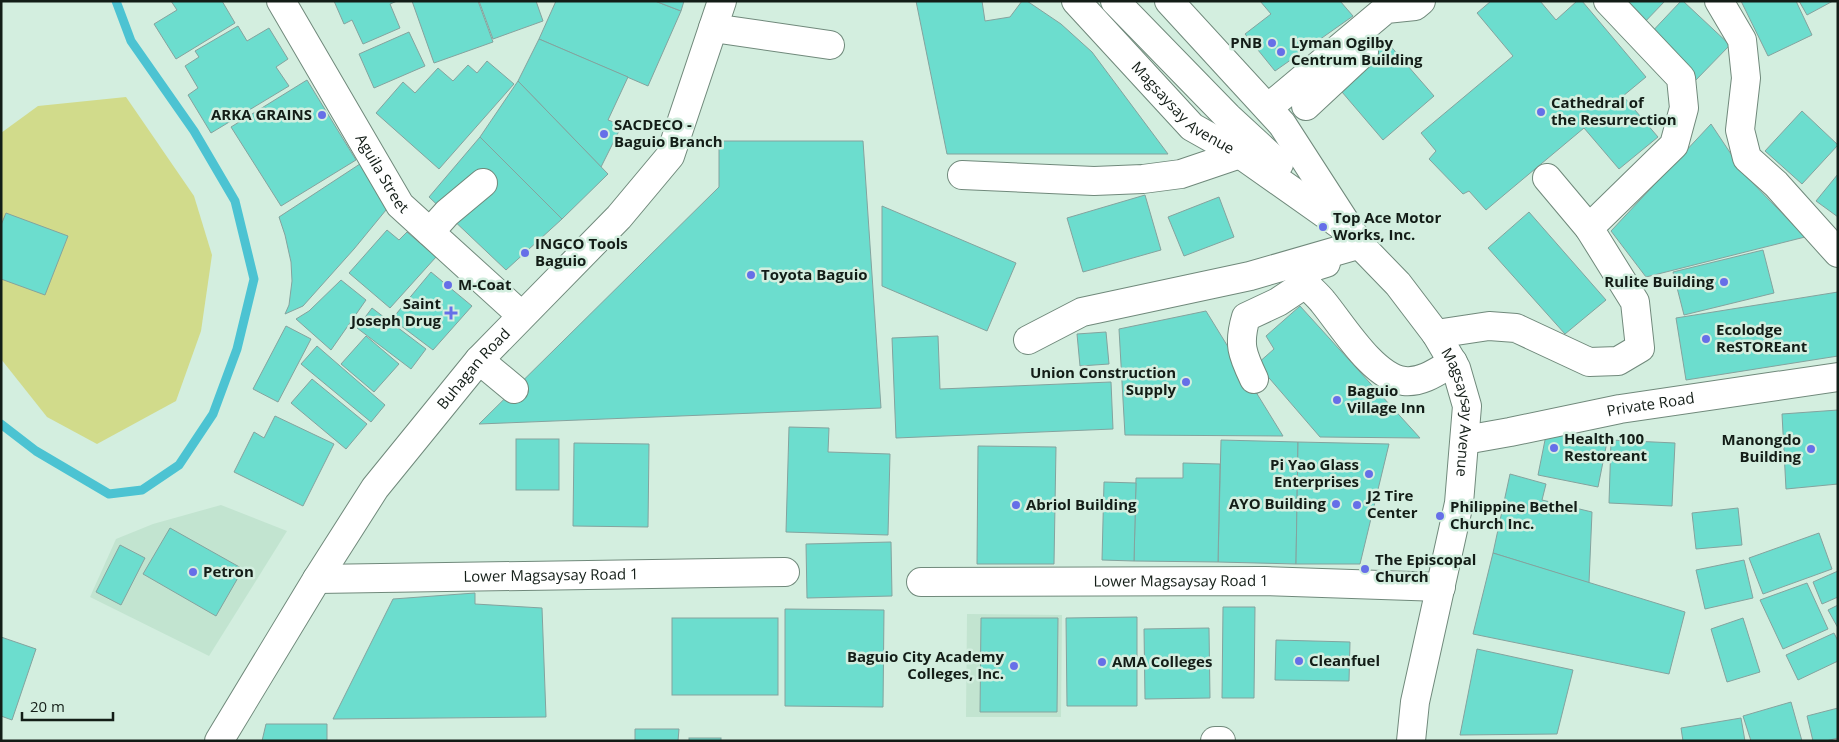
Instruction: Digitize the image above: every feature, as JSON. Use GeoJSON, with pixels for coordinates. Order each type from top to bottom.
{"type":"FeatureCollection","features":[{"type":"Feature","properties":{"kind":"main road","name":"Aguila Street"},"geometry":{"type":"LineString","coordinates":[[281,1],[400,205],[521,315]]}},
{"type":"Feature","properties":{"kind":"main road","name":"Buhagan Road"},"geometry":{"type":"LineString","coordinates":[[219,741],[317,579],[375,488],[480,360],[521,315],[619,216],[670,156],[722,1]]}},
{"type":"Feature","properties":{"kind":"main road","name":"Magsaysay Avenue"},"geometry":{"type":"LineString","coordinates":[[1076,1],[1192,127],[1240,154],[1360,243]]}},
{"type":"Feature","properties":{"kind":"main road","name":"Magsaysay Avenue"},"geometry":{"type":"LineString","coordinates":[[1115,1],[1228,117],[1360,243],[1398,284],[1436,334],[1453,362],[1467,406],[1459,503],[1415,702],[1411,741]]}},
{"type":"Feature","properties":{"kind":"main road","name":"Magsaysay Avenue"},"geometry":{"type":"LineString","coordinates":[[1169,1],[1282,124],[1360,243]]}},
{"type":"Feature","properties":{"kind":"main road"},"geometry":{"type":"LineString","coordinates":[[1268,108],[1383,5],[1415,6],[1421,1]]}},
{"type":"Feature","properties":{"kind":"main road"},"geometry":{"type":"LineString","coordinates":[[1589,228],[1674,145],[1684,108],[1681,78],[1608,1]]}},
{"type":"Feature","properties":{"kind":"main road"},"geometry":{"type":"LineString","coordinates":[[1719,1],[1742,40],[1746,78],[1740,130],[1747,158],[1776,184],[1838,253]]}},
{"type":"Feature","properties":{"kind":"main road"},"geometry":{"type":"LineString","coordinates":[[713,28],[830,45]]}},
{"type":"Feature","properties":{"kind":"main road"},"geometry":{"type":"LineString","coordinates":[[1306,106],[1364,52]]}},
{"type":"Feature","properties":{"kind":"main road"},"geometry":{"type":"LineString","coordinates":[[962,175],[1094,182],[1143,179],[1181,174],[1240,154]]}},
{"type":"Feature","properties":{"kind":"main road"},"geometry":{"type":"LineString","coordinates":[[1436,334],[1489,326],[1516,328],[1589,362],[1618,361],[1640,348],[1635,302],[1589,228],[1547,178]]}},
{"type":"Feature","properties":{"kind":"main road"},"geometry":{"type":"LineString","coordinates":[[430,232],[447,214],[483,184]]}},
{"type":"Feature","properties":{"kind":"main road"},"geometry":{"type":"LineString","coordinates":[[1360,243],[1307,269],[1300,277],[1370,359],[1388,376],[1405,381],[1428,378],[1453,362]]}},
{"type":"Feature","properties":{"kind":"main road"},"geometry":{"type":"LineString","coordinates":[[1028,340],[1082,312],[1250,276],[1360,243]]}},
{"type":"Feature","properties":{"kind":"main road"},"geometry":{"type":"LineString","coordinates":[[1254,379],[1242,348],[1241,335],[1246,317],[1278,302],[1305,284]]}},
{"type":"Feature","properties":{"kind":"main road"},"geometry":{"type":"LineString","coordinates":[[480,360],[514,389]]}},
{"type":"Feature","properties":{"kind":"main road","name":"Private Road"},"geometry":{"type":"LineString","coordinates":[[1465,440],[1620,409],[1838,377]]}},
{"type":"Feature","properties":{"kind":"main road","name":"Lower Magsaysay Road 1"},"geometry":{"type":"LineString","coordinates":[[317,579],[785,572]]}},
{"type":"Feature","properties":{"kind":"main road","name":"Lower Magsaysay Road 1"},"geometry":{"type":"LineString","coordinates":[[921,582],[1265,581],[1441,587]]}},
{"type":"Feature","properties":{"kind":"main road"},"geometry":{"type":"LineString","coordinates":[[1215,741],[1221,741]]}},
{"type":"Feature","properties":{"kind":"shaded area"},"geometry":{"type":"Polygon","coordinates":[[[221,505],[287,531],[209,656],[90,597],[116,539],[153,524],[221,505]]]}},
{"type":"Feature","properties":{"kind":"shaded area","name":"Baguio City Academy Colleges, Inc."},"geometry":{"type":"Polygon","coordinates":[[[967,614],[1062,615],[1061,717],[966,717],[967,614]]]}},
{"type":"Feature","properties":{"kind":"green space"},"geometry":{"type":"Polygon","coordinates":[[[126,97],[194,196],[212,255],[201,331],[176,401],[97,444],[47,417],[1,359],[1,133],[38,106],[126,97]]]}},
{"type":"Feature","properties":{"kind":"building"},"geometry":{"type":"Polygon","coordinates":[[[171,1],[222,1],[235,23],[176,59],[154,24],[177,10],[171,1]]]}},
{"type":"Feature","properties":{"kind":"building"},"geometry":{"type":"Polygon","coordinates":[[[334,1],[397,1],[390,4],[400,28],[363,44],[352,20],[344,24],[334,1]]]}},
{"type":"Feature","properties":{"kind":"building"},"geometry":{"type":"Polygon","coordinates":[[[412,1],[478,1],[493,42],[434,63],[412,1]]]}},
{"type":"Feature","properties":{"kind":"building"},"geometry":{"type":"Polygon","coordinates":[[[479,1],[536,1],[543,21],[493,39],[479,1]]]}},
{"type":"Feature","properties":{"kind":"building"},"geometry":{"type":"Polygon","coordinates":[[[556,1],[655,1],[681,11],[648,86],[539,39],[556,1]]]}},
{"type":"Feature","properties":{"kind":"building"},"geometry":{"type":"Polygon","coordinates":[[[655,1],[684,1],[681,11],[655,1]]]}},
{"type":"Feature","properties":{"kind":"building"},"geometry":{"type":"Polygon","coordinates":[[[916,1],[982,1],[985,21],[1010,17],[1022,1],[1027,1],[1061,24],[1092,52],[1168,154],[947,154],[916,1]]]}},
{"type":"Feature","properties":{"kind":"building","name":"Lyman Ogilby Centrum Building"},"geometry":{"type":"Polygon","coordinates":[[[1260,1],[1340,1],[1353,16],[1275,71],[1245,34],[1271,14],[1260,1]]]}},
{"type":"Feature","properties":{"kind":"building","name":"Cathedral of the Resurrection"},"geometry":{"type":"Polygon","coordinates":[[[1491,1],[1540,1],[1556,20],[1577,1],[1582,1],[1646,77],[1623,96],[1658,137],[1619,169],[1584,128],[1486,210],[1469,191],[1463,194],[1429,159],[1436,151],[1421,133],[1513,56],[1477,13],[1491,1]]]}},
{"type":"Feature","properties":{"kind":"building"},"geometry":{"type":"Polygon","coordinates":[[[1611,1],[1665,1],[1639,28],[1611,1]]]}},
{"type":"Feature","properties":{"kind":"building"},"geometry":{"type":"Polygon","coordinates":[[[1681,1],[1730,45],[1694,82],[1647,37],[1681,1]]]}},
{"type":"Feature","properties":{"kind":"building"},"geometry":{"type":"Polygon","coordinates":[[[1741,1],[1796,1],[1812,35],[1768,56],[1741,1]]]}},
{"type":"Feature","properties":{"kind":"building"},"geometry":{"type":"Polygon","coordinates":[[[1799,1],[1833,1],[1807,15],[1799,1]]]}},
{"type":"Feature","properties":{"kind":"building"},"geometry":{"type":"Polygon","coordinates":[[[238,26],[247,41],[269,28],[288,59],[276,67],[289,86],[211,133],[188,95],[198,88],[185,66],[199,57],[195,51],[238,26]]]}},
{"type":"Feature","properties":{"kind":"building"},"geometry":{"type":"Polygon","coordinates":[[[409,32],[425,66],[374,88],[359,54],[409,32]]]}},
{"type":"Feature","properties":{"kind":"building"},"geometry":{"type":"Polygon","coordinates":[[[539,39],[628,77],[608,120],[622,125],[601,167],[518,81],[539,39]]]}},
{"type":"Feature","properties":{"kind":"building"},"geometry":{"type":"Polygon","coordinates":[[[1387,42],[1434,96],[1383,140],[1336,85],[1387,42]]]}},
{"type":"Feature","properties":{"kind":"building"},"geometry":{"type":"Polygon","coordinates":[[[487,61],[514,84],[439,169],[376,113],[403,82],[415,93],[438,68],[453,81],[468,65],[477,73],[487,61]]]}},
{"type":"Feature","properties":{"kind":"building"},"geometry":{"type":"Polygon","coordinates":[[[307,80],[356,160],[281,206],[231,127],[307,80]]]}},
{"type":"Feature","properties":{"kind":"building"},"geometry":{"type":"Polygon","coordinates":[[[518,81],[608,174],[562,219],[480,137],[518,81]]]}},
{"type":"Feature","properties":{"kind":"building"},"geometry":{"type":"Polygon","coordinates":[[[1802,111],[1838,145],[1802,184],[1765,151],[1802,111]]]}},
{"type":"Feature","properties":{"kind":"building"},"geometry":{"type":"Polygon","coordinates":[[[1711,124],[1745,175],[1805,237],[1646,277],[1611,231],[1711,124]]]}},
{"type":"Feature","properties":{"kind":"building"},"geometry":{"type":"Polygon","coordinates":[[[480,137],[562,219],[506,270],[429,197],[480,137]]]}},
{"type":"Feature","properties":{"kind":"building","name":"Toyota Baguio"},"geometry":{"type":"Polygon","coordinates":[[[719,141],[863,141],[881,408],[479,424],[719,187],[719,141]]]}},
{"type":"Feature","properties":{"kind":"building"},"geometry":{"type":"Polygon","coordinates":[[[366,160],[390,202],[386,210],[303,306],[285,314],[289,305],[292,281],[291,262],[279,217],[366,160]]]}},
{"type":"Feature","properties":{"kind":"building"},"geometry":{"type":"Polygon","coordinates":[[[1838,174],[1838,217],[1816,201],[1838,174]]]}},
{"type":"Feature","properties":{"kind":"building"},"geometry":{"type":"Polygon","coordinates":[[[1145,195],[1161,250],[1083,272],[1067,218],[1145,195]]]}},
{"type":"Feature","properties":{"kind":"building"},"geometry":{"type":"Polygon","coordinates":[[[1219,197],[1234,237],[1184,256],[1168,217],[1219,197]]]}},
{"type":"Feature","properties":{"kind":"building"},"geometry":{"type":"Polygon","coordinates":[[[882,206],[1016,263],[987,331],[882,286],[882,206]]]}},
{"type":"Feature","properties":{"kind":"building"},"geometry":{"type":"Polygon","coordinates":[[[1529,212],[1606,300],[1565,334],[1488,248],[1529,212]]]}},
{"type":"Feature","properties":{"kind":"building"},"geometry":{"type":"Polygon","coordinates":[[[6,213],[68,236],[45,295],[1,279],[1,225],[6,213]]]}},
{"type":"Feature","properties":{"kind":"building"},"geometry":{"type":"Polygon","coordinates":[[[387,230],[399,240],[407,232],[436,257],[390,308],[349,273],[387,230]]]}},
{"type":"Feature","properties":{"kind":"building","name":"Rulite Building"},"geometry":{"type":"Polygon","coordinates":[[[1763,250],[1774,293],[1684,315],[1673,272],[1763,250]]]}},
{"type":"Feature","properties":{"kind":"building"},"geometry":{"type":"Polygon","coordinates":[[[431,272],[472,306],[433,350],[392,319],[431,272]]]}},
{"type":"Feature","properties":{"kind":"building"},"geometry":{"type":"Polygon","coordinates":[[[341,280],[366,300],[331,350],[296,319],[309,311],[341,280]]]}},
{"type":"Feature","properties":{"kind":"building"},"geometry":{"type":"Polygon","coordinates":[[[1838,292],[1838,356],[1686,380],[1676,318],[1838,292]]]}},
{"type":"Feature","properties":{"kind":"building","name":"Baguio Village Inn"},"geometry":{"type":"Polygon","coordinates":[[[1300,306],[1420,438],[1320,437],[1257,364],[1274,349],[1266,336],[1300,306]]]}},
{"type":"Feature","properties":{"kind":"building"},"geometry":{"type":"Polygon","coordinates":[[[372,308],[426,349],[411,369],[357,328],[372,308]]]}},
{"type":"Feature","properties":{"kind":"building","name":"Union Construction Supply"},"geometry":{"type":"Polygon","coordinates":[[[1206,311],[1283,436],[1125,435],[1119,329],[1206,311]]]}},
{"type":"Feature","properties":{"kind":"building"},"geometry":{"type":"Polygon","coordinates":[[[286,326],[311,339],[278,402],[253,389],[286,326]]]}},
{"type":"Feature","properties":{"kind":"building"},"geometry":{"type":"Polygon","coordinates":[[[1106,332],[1109,364],[1080,366],[1077,334],[1106,332]]]}},
{"type":"Feature","properties":{"kind":"building"},"geometry":{"type":"Polygon","coordinates":[[[366,336],[399,364],[374,392],[341,364],[366,336]]]}},
{"type":"Feature","properties":{"kind":"building"},"geometry":{"type":"Polygon","coordinates":[[[938,336],[940,389],[1111,382],[1113,429],[896,438],[892,338],[938,336]]]}},
{"type":"Feature","properties":{"kind":"building"},"geometry":{"type":"Polygon","coordinates":[[[317,346],[385,405],[371,422],[301,364],[317,346]]]}},
{"type":"Feature","properties":{"kind":"building"},"geometry":{"type":"Polygon","coordinates":[[[312,379],[367,424],[346,449],[291,403],[312,379]]]}},
{"type":"Feature","properties":{"kind":"building","name":"Manongdo Building"},"geometry":{"type":"Polygon","coordinates":[[[1838,410],[1838,484],[1786,489],[1782,414],[1838,410]]]}},
{"type":"Feature","properties":{"kind":"building"},"geometry":{"type":"Polygon","coordinates":[[[275,416],[334,444],[303,506],[234,472],[254,432],[264,438],[275,416]]]}},
{"type":"Feature","properties":{"kind":"building"},"geometry":{"type":"Polygon","coordinates":[[[789,427],[829,428],[828,452],[890,454],[888,535],[786,532],[789,427]]]}},
{"type":"Feature","properties":{"kind":"building"},"geometry":{"type":"Polygon","coordinates":[[[1547,430],[1607,442],[1598,487],[1538,475],[1547,430]]]}},
{"type":"Feature","properties":{"kind":"building"},"geometry":{"type":"Polygon","coordinates":[[[516,439],[559,439],[559,490],[516,490],[516,439]]]}},
{"type":"Feature","properties":{"kind":"building"},"geometry":{"type":"Polygon","coordinates":[[[1221,440],[1298,442],[1296,564],[1218,562],[1221,440]]]}},
{"type":"Feature","properties":{"kind":"building"},"geometry":{"type":"Polygon","coordinates":[[[1611,440],[1675,443],[1672,506],[1609,503],[1611,440]]]}},
{"type":"Feature","properties":{"kind":"building","name":"AYO Building"},"geometry":{"type":"Polygon","coordinates":[[[1298,442],[1389,444],[1360,564],[1296,564],[1298,442]]]}},
{"type":"Feature","properties":{"kind":"building"},"geometry":{"type":"Polygon","coordinates":[[[574,443],[649,444],[648,527],[573,526],[574,443]]]}},
{"type":"Feature","properties":{"kind":"building","name":"Abriol Building"},"geometry":{"type":"Polygon","coordinates":[[[978,446],[1056,447],[1054,564],[977,564],[978,446]]]}},
{"type":"Feature","properties":{"kind":"building"},"geometry":{"type":"Polygon","coordinates":[[[1183,463],[1220,464],[1218,562],[1134,561],[1136,478],[1183,478],[1183,463]]]}},
{"type":"Feature","properties":{"kind":"building"},"geometry":{"type":"Polygon","coordinates":[[[1510,474],[1546,484],[1542,500],[1592,512],[1589,583],[1493,553],[1510,474]]]}},
{"type":"Feature","properties":{"kind":"building"},"geometry":{"type":"Polygon","coordinates":[[[1104,482],[1136,483],[1134,561],[1102,560],[1104,482]]]}},
{"type":"Feature","properties":{"kind":"building"},"geometry":{"type":"Polygon","coordinates":[[[1738,508],[1742,545],[1696,549],[1692,513],[1738,508]]]}},
{"type":"Feature","properties":{"kind":"building","name":"Petron"},"geometry":{"type":"Polygon","coordinates":[[[170,528],[243,569],[216,616],[143,574],[170,528]]]}},
{"type":"Feature","properties":{"kind":"building"},"geometry":{"type":"Polygon","coordinates":[[[1819,533],[1832,569],[1763,594],[1749,558],[1819,533]]]}},
{"type":"Feature","properties":{"kind":"building"},"geometry":{"type":"Polygon","coordinates":[[[891,542],[892,596],[807,598],[806,544],[891,542]]]}},
{"type":"Feature","properties":{"kind":"building"},"geometry":{"type":"Polygon","coordinates":[[[120,545],[145,558],[121,605],[96,592],[120,545]]]}},
{"type":"Feature","properties":{"kind":"building"},"geometry":{"type":"Polygon","coordinates":[[[1493,553],[1685,612],[1669,674],[1473,634],[1493,553]]]}},
{"type":"Feature","properties":{"kind":"building"},"geometry":{"type":"Polygon","coordinates":[[[1744,560],[1753,598],[1705,609],[1696,570],[1744,560]]]}},
{"type":"Feature","properties":{"kind":"building"},"geometry":{"type":"Polygon","coordinates":[[[1838,571],[1838,597],[1822,604],[1813,582],[1838,571]]]}},
{"type":"Feature","properties":{"kind":"building"},"geometry":{"type":"Polygon","coordinates":[[[1807,583],[1828,629],[1783,649],[1760,600],[1807,583]]]}},
{"type":"Feature","properties":{"kind":"building"},"geometry":{"type":"Polygon","coordinates":[[[475,593],[475,604],[542,608],[546,717],[333,719],[393,599],[475,593]]]}},
{"type":"Feature","properties":{"kind":"building"},"geometry":{"type":"Polygon","coordinates":[[[1838,605],[1838,628],[1828,610],[1838,605]]]}},
{"type":"Feature","properties":{"kind":"building"},"geometry":{"type":"Polygon","coordinates":[[[1223,607],[1255,607],[1254,698],[1222,698],[1223,607]]]}},
{"type":"Feature","properties":{"kind":"building"},"geometry":{"type":"Polygon","coordinates":[[[785,609],[884,610],[883,707],[785,706],[785,609]]]}},
{"type":"Feature","properties":{"kind":"building","name":"AMA Colleges"},"geometry":{"type":"Polygon","coordinates":[[[1137,617],[1137,706],[1067,706],[1066,618],[1137,617]]]}},
{"type":"Feature","properties":{"kind":"building"},"geometry":{"type":"Polygon","coordinates":[[[672,618],[778,618],[778,695],[672,695],[672,618]]]}},
{"type":"Feature","properties":{"kind":"building","name":"Baguio City Academy Colleges, Inc."},"geometry":{"type":"Polygon","coordinates":[[[981,618],[1058,618],[1057,712],[980,712],[981,618]]]}},
{"type":"Feature","properties":{"kind":"building"},"geometry":{"type":"Polygon","coordinates":[[[1743,618],[1760,672],[1727,682],[1711,629],[1743,618]]]}},
{"type":"Feature","properties":{"kind":"building"},"geometry":{"type":"Polygon","coordinates":[[[1209,628],[1210,698],[1145,699],[1144,629],[1209,628]]]}},
{"type":"Feature","properties":{"kind":"building"},"geometry":{"type":"Polygon","coordinates":[[[1834,633],[1838,641],[1838,661],[1798,680],[1786,655],[1834,633]]]}},
{"type":"Feature","properties":{"kind":"building"},"geometry":{"type":"Polygon","coordinates":[[[1,637],[36,649],[12,720],[1,716],[1,637]]]}},
{"type":"Feature","properties":{"kind":"building"},"geometry":{"type":"Polygon","coordinates":[[[1276,640],[1350,642],[1349,681],[1275,680],[1276,640]]]}},
{"type":"Feature","properties":{"kind":"building"},"geometry":{"type":"Polygon","coordinates":[[[1477,649],[1573,670],[1557,734],[1460,735],[1477,649]]]}},
{"type":"Feature","properties":{"kind":"building"},"geometry":{"type":"Polygon","coordinates":[[[1791,702],[1802,741],[1751,741],[1743,716],[1791,702]]]}},
{"type":"Feature","properties":{"kind":"building"},"geometry":{"type":"Polygon","coordinates":[[[1838,708],[1838,738],[1826,741],[1813,741],[1807,716],[1838,708]]]}},
{"type":"Feature","properties":{"kind":"building"},"geometry":{"type":"Polygon","coordinates":[[[1741,718],[1745,741],[1683,741],[1681,728],[1741,718]]]}},
{"type":"Feature","properties":{"kind":"building"},"geometry":{"type":"Polygon","coordinates":[[[266,724],[327,724],[327,741],[262,741],[266,724]]]}},
{"type":"Feature","properties":{"kind":"building"},"geometry":{"type":"Polygon","coordinates":[[[635,729],[679,729],[678,741],[635,741],[635,729]]]}},
{"type":"Feature","properties":{"kind":"building"},"geometry":{"type":"Polygon","coordinates":[[[689,738],[721,738],[721,741],[689,741],[689,738]]]}},
{"type":"Feature","properties":{"kind":"waterway"},"geometry":{"type":"LineString","coordinates":[[1,424],[36,451],[109,494],[142,490],[179,465],[213,414],[237,349],[254,279],[235,201],[194,131],[131,41],[116,1]]}},
{"type":"Feature","properties":{"kind":"place","name":"PNB"},"geometry":{"type":"Point","coordinates":[1272,43]}},
{"type":"Feature","properties":{"kind":"place","name":"Lyman Ogilby Centrum Building"},"geometry":{"type":"Point","coordinates":[1281,52]}},
{"type":"Feature","properties":{"kind":"place","name":"Cathedral of the Resurrection"},"geometry":{"type":"Point","coordinates":[1541,112]}},
{"type":"Feature","properties":{"kind":"place","name":"ARKA GRAINS"},"geometry":{"type":"Point","coordinates":[322,115]}},
{"type":"Feature","properties":{"kind":"place","name":"SACDECO - Baguio Branch"},"geometry":{"type":"Point","coordinates":[604,134]}},
{"type":"Feature","properties":{"kind":"place","name":"Top Ace Motor Works, Inc."},"geometry":{"type":"Point","coordinates":[1323,227]}},
{"type":"Feature","properties":{"kind":"place","name":"INGCO Tools Baguio"},"geometry":{"type":"Point","coordinates":[525,253]}},
{"type":"Feature","properties":{"kind":"place","name":"Toyota Baguio"},"geometry":{"type":"Point","coordinates":[751,275]}},
{"type":"Feature","properties":{"kind":"place","name":"Rulite Building"},"geometry":{"type":"Point","coordinates":[1724,282]}},
{"type":"Feature","properties":{"kind":"place","name":"M-Coat"},"geometry":{"type":"Point","coordinates":[448,285]}},
{"type":"Feature","properties":{"kind":"place","name":"Saint Joseph Drug"},"geometry":{"type":"Point","coordinates":[451,313]}},
{"type":"Feature","properties":{"kind":"place","name":"Ecolodge ReSTOREant"},"geometry":{"type":"Point","coordinates":[1706,339]}},
{"type":"Feature","properties":{"kind":"place","name":"Union Construction Supply"},"geometry":{"type":"Point","coordinates":[1186,382]}},
{"type":"Feature","properties":{"kind":"place","name":"Baguio Village Inn"},"geometry":{"type":"Point","coordinates":[1337,400]}},
{"type":"Feature","properties":{"kind":"place","name":"Health 100 Restoreant"},"geometry":{"type":"Point","coordinates":[1554,448]}},
{"type":"Feature","properties":{"kind":"place","name":"Manongdo Building"},"geometry":{"type":"Point","coordinates":[1811,449]}},
{"type":"Feature","properties":{"kind":"place","name":"Pi Yao Glass Enterprises"},"geometry":{"type":"Point","coordinates":[1369,474]}},
{"type":"Feature","properties":{"kind":"place","name":"AYO Building"},"geometry":{"type":"Point","coordinates":[1336,504]}},
{"type":"Feature","properties":{"kind":"place","name":"Abriol Building"},"geometry":{"type":"Point","coordinates":[1016,505]}},
{"type":"Feature","properties":{"kind":"place","name":"J2 Tire Center"},"geometry":{"type":"Point","coordinates":[1357,505]}},
{"type":"Feature","properties":{"kind":"place","name":"Philippine Bethel Church Inc."},"geometry":{"type":"Point","coordinates":[1440,516]}},
{"type":"Feature","properties":{"kind":"place","name":"The Episcopal Church"},"geometry":{"type":"Point","coordinates":[1365,569]}},
{"type":"Feature","properties":{"kind":"place","name":"Petron"},"geometry":{"type":"Point","coordinates":[193,572]}},
{"type":"Feature","properties":{"kind":"place","name":"Cleanfuel"},"geometry":{"type":"Point","coordinates":[1299,661]}},
{"type":"Feature","properties":{"kind":"place","name":"AMA Colleges"},"geometry":{"type":"Point","coordinates":[1102,662]}},
{"type":"Feature","properties":{"kind":"place","name":"Baguio City Academy Colleges, Inc."},"geometry":{"type":"Point","coordinates":[1014,666]}}]}
